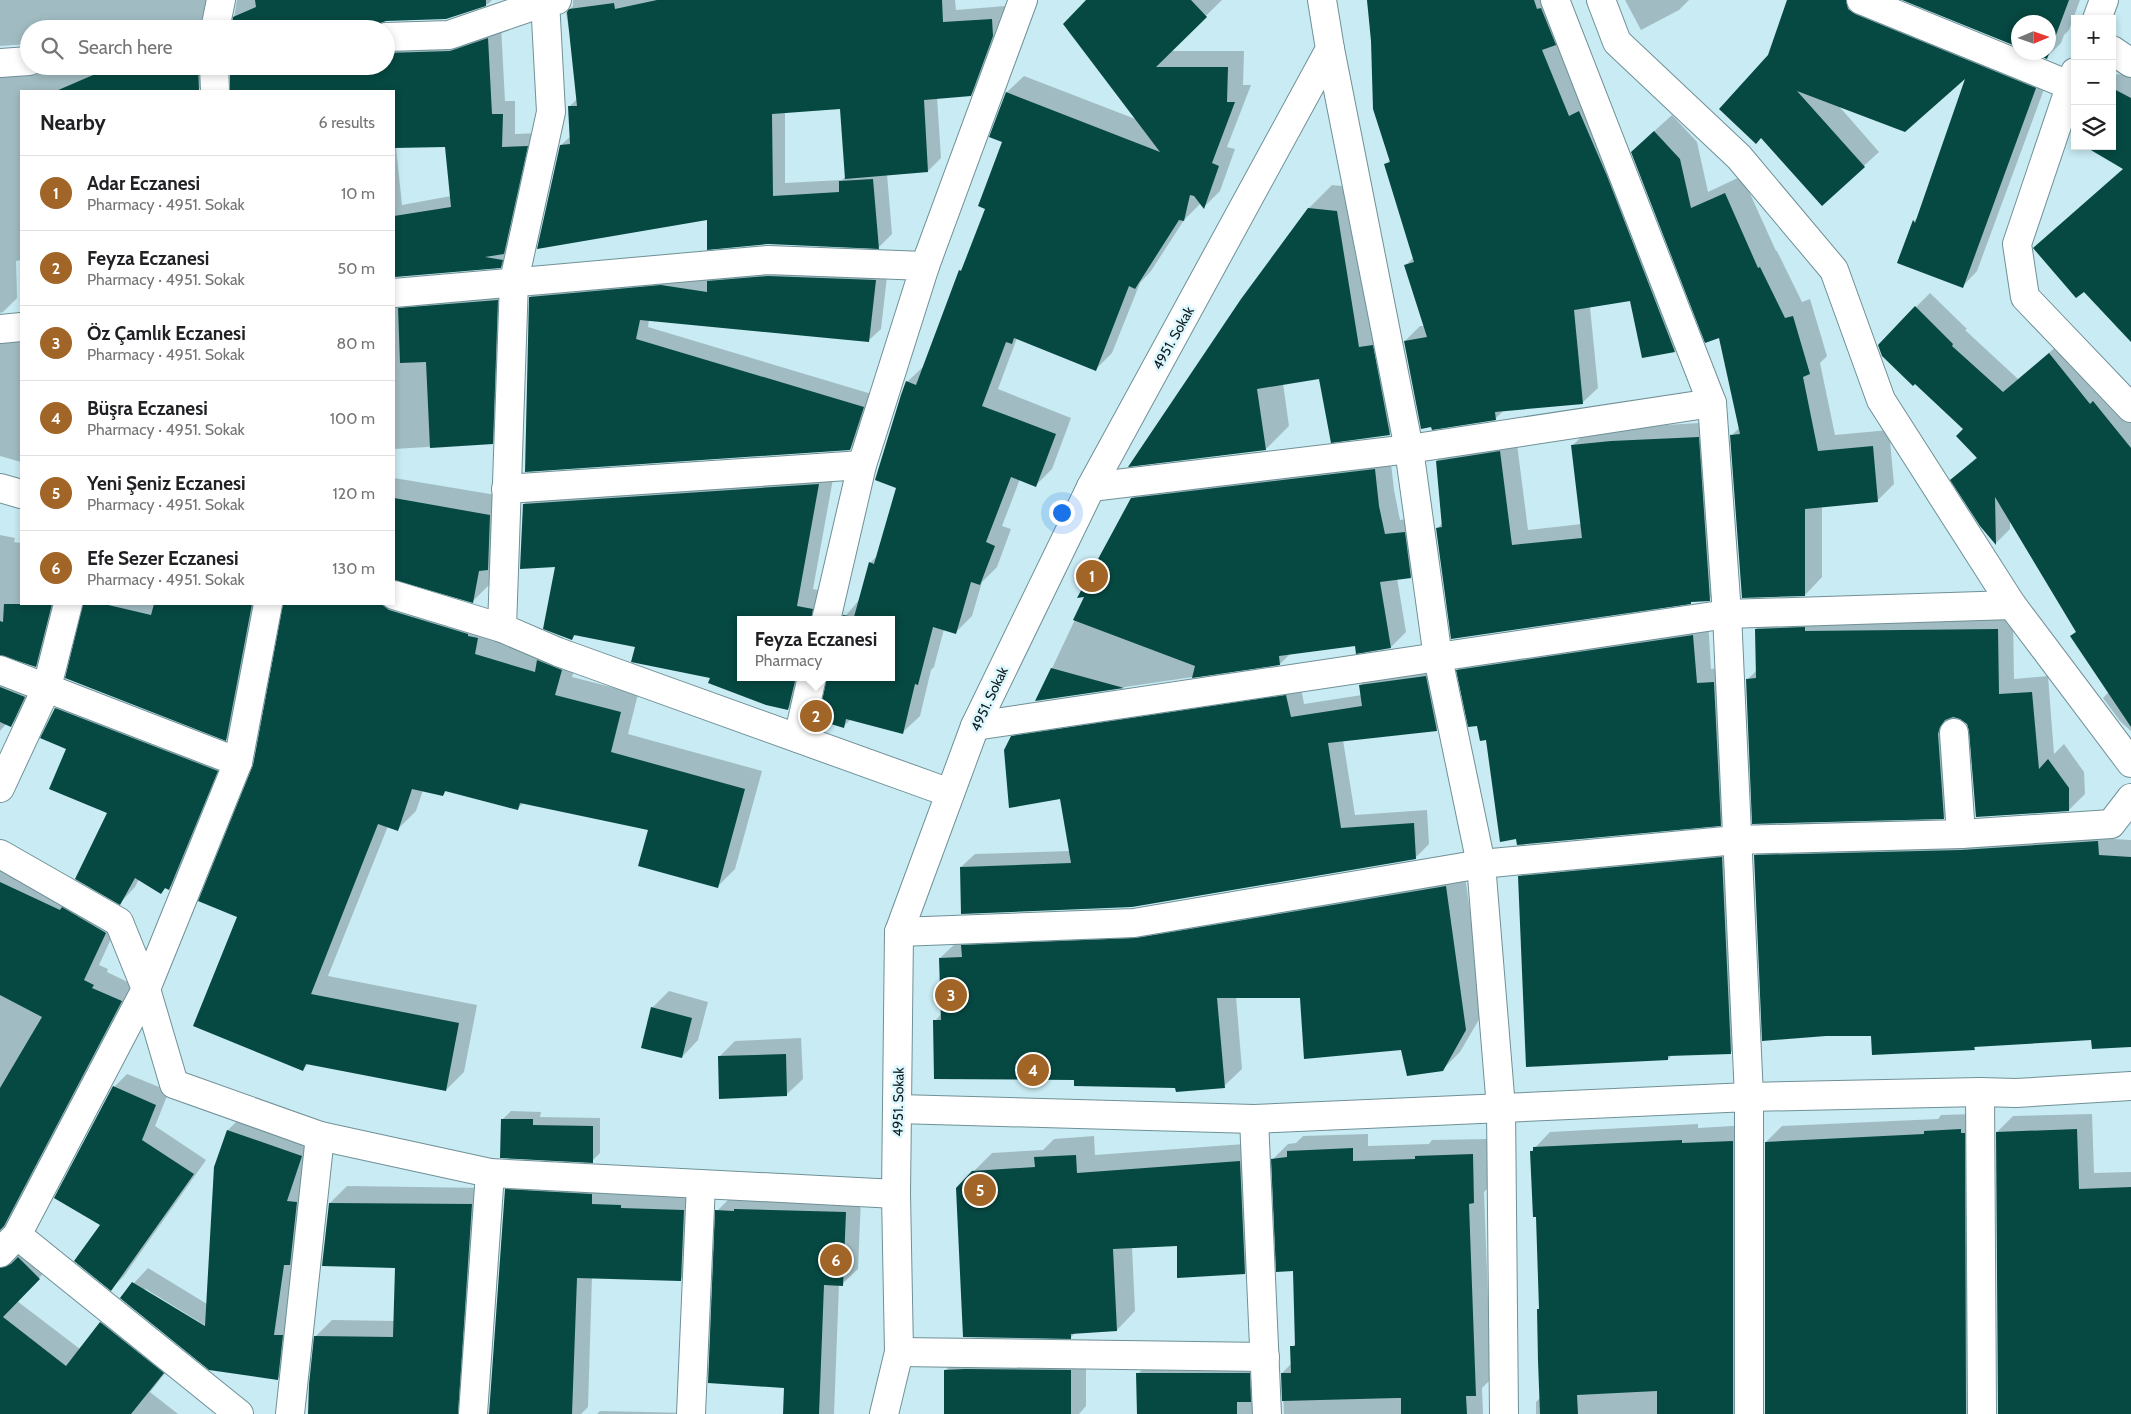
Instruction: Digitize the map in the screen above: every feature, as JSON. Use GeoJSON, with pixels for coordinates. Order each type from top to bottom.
{"type":"FeatureCollection","features":[{"type":"Feature","properties":{"kind":"street"},"geometry":{"type":"LineString","coordinates":[[217,20],[221,0]]}},
{"type":"Feature","properties":{"kind":"street"},"geometry":{"type":"LineString","coordinates":[[827,616],[862,465],[925,266],[1024,0]]}},
{"type":"Feature","properties":{"kind":"street"},"geometry":{"type":"LineString","coordinates":[[1322,0],[1409,449],[1438,658],[1481,864],[1501,1108],[1504,1414]]}},
{"type":"Feature","properties":{"kind":"street"},"geometry":{"type":"LineString","coordinates":[[1555,0],[1712,403],[1727,614],[1749,1097],[1749,1414]]}},
{"type":"Feature","properties":{"kind":"street"},"geometry":{"type":"LineString","coordinates":[[1600,0],[1617,42],[1739,157],[1834,270],[1881,400],[2012,605],[2131,763]]}},
{"type":"Feature","properties":{"kind":"street"},"geometry":{"type":"LineString","coordinates":[[1861,0],[2071,78]]}},
{"type":"Feature","properties":{"kind":"street"},"geometry":{"type":"LineString","coordinates":[[2098,15],[2104,0]]}},
{"type":"Feature","properties":{"kind":"street"},"geometry":{"type":"LineString","coordinates":[[395,37],[449,35],[549,1],[551,112],[514,281],[502,628]]}},
{"type":"Feature","properties":{"kind":"street","name":"4951. Sokak"},"geometry":{"type":"LineString","coordinates":[[884,1414],[899,1352],[896,1194],[899,932],[975,726],[1091,487],[1330,49]]}},
{"type":"Feature","properties":{"kind":"street"},"geometry":{"type":"LineString","coordinates":[[2116,53],[2131,63]]}},
{"type":"Feature","properties":{"kind":"street"},"geometry":{"type":"LineString","coordinates":[[0,63],[20,62]]}},
{"type":"Feature","properties":{"kind":"street"},"geometry":{"type":"LineString","coordinates":[[214,75],[215,90]]}},
{"type":"Feature","properties":{"kind":"street"},"geometry":{"type":"LineString","coordinates":[[2071,81],[2017,244],[2026,298],[2131,408]]}},
{"type":"Feature","properties":{"kind":"street"},"geometry":{"type":"LineString","coordinates":[[395,293],[768,260],[925,266]]}},
{"type":"Feature","properties":{"kind":"street"},"geometry":{"type":"LineString","coordinates":[[0,329],[20,327]]}},
{"type":"Feature","properties":{"kind":"street"},"geometry":{"type":"LineString","coordinates":[[1091,487],[1409,449],[1712,403]]}},
{"type":"Feature","properties":{"kind":"street"},"geometry":{"type":"LineString","coordinates":[[506,489],[862,465]]}},
{"type":"Feature","properties":{"kind":"street"},"geometry":{"type":"LineString","coordinates":[[0,488],[20,494]]}},
{"type":"Feature","properties":{"kind":"street"},"geometry":{"type":"LineString","coordinates":[[395,595],[502,628],[558,652],[950,793]]}},
{"type":"Feature","properties":{"kind":"street"},"geometry":{"type":"LineString","coordinates":[[0,788],[47,687],[68,605]]}},
{"type":"Feature","properties":{"kind":"street"},"geometry":{"type":"LineString","coordinates":[[239,1414],[8,1244],[146,989],[238,762],[268,605]]}},
{"type":"Feature","properties":{"kind":"street"},"geometry":{"type":"LineString","coordinates":[[975,726],[1727,614],[2012,605]]}},
{"type":"Feature","properties":{"kind":"street"},"geometry":{"type":"LineString","coordinates":[[0,670],[238,762]]}},
{"type":"Feature","properties":{"kind":"street"},"geometry":{"type":"LineString","coordinates":[[798,738],[811,681]]}},
{"type":"Feature","properties":{"kind":"street"},"geometry":{"type":"LineString","coordinates":[[1954,733],[1961,834]]}},
{"type":"Feature","properties":{"kind":"street"},"geometry":{"type":"LineString","coordinates":[[899,932],[1134,924],[1481,864],[1736,840],[1961,834],[2111,824],[2131,798]]}},
{"type":"Feature","properties":{"kind":"street"},"geometry":{"type":"LineString","coordinates":[[0,854],[119,922],[146,989],[174,1084],[320,1136],[490,1172],[896,1194]]}},
{"type":"Feature","properties":{"kind":"street"},"geometry":{"type":"LineString","coordinates":[[898,1109],[1254,1119],[1749,1097],[1980,1092],[2016,1093],[2131,1086]]}},
{"type":"Feature","properties":{"kind":"street"},"geometry":{"type":"LineString","coordinates":[[1980,1092],[1982,1414]]}},
{"type":"Feature","properties":{"kind":"street"},"geometry":{"type":"LineString","coordinates":[[1254,1119],[1267,1414]]}},
{"type":"Feature","properties":{"kind":"street"},"geometry":{"type":"LineString","coordinates":[[290,1414],[320,1136]]}},
{"type":"Feature","properties":{"kind":"street"},"geometry":{"type":"LineString","coordinates":[[473,1414],[490,1172]]}},
{"type":"Feature","properties":{"kind":"street"},"geometry":{"type":"LineString","coordinates":[[690,1414],[701,1184]]}},
{"type":"Feature","properties":{"kind":"street"},"geometry":{"type":"LineString","coordinates":[[899,1352],[1265,1357]]}},
{"type":"Feature","properties":{"kind":"building"},"geometry":{"type":"Polygon","coordinates":[[[255,0],[486,0],[486,6],[446,19],[232,20],[233,17],[256,7],[255,0]]]}},
{"type":"Feature","properties":{"kind":"building"},"geometry":{"type":"Polygon","coordinates":[[[657,0],[942,0],[943,22],[992,19],[993,36],[971,96],[924,100],[928,172],[845,179],[840,109],[772,114],[773,196],[839,192],[839,181],[873,179],[879,249],[768,244],[707,250],[707,220],[537,249],[560,145],[570,144],[568,106],[577,106],[567,12],[569,9],[614,3],[615,9],[657,0]]]}},
{"type":"Feature","properties":{"kind":"building"},"geometry":{"type":"Polygon","coordinates":[[[1086,0],[1191,0],[1207,17],[1156,67],[1228,67],[1227,102],[1235,102],[1212,163],[1219,166],[1204,209],[1194,196],[1190,195],[1184,221],[1179,220],[1135,289],[1129,286],[1096,371],[1014,338],[1012,344],[1006,342],[982,406],[1056,434],[1036,487],[1011,477],[986,542],[995,546],[980,585],[971,582],[956,634],[933,627],[918,685],[915,684],[903,734],[846,719],[844,728],[818,720],[826,681],[895,681],[895,616],[854,616],[869,562],[874,564],[896,488],[875,480],[906,381],[916,385],[959,270],[961,271],[985,209],[978,206],[1002,142],[989,137],[1006,92],[1160,152],[1063,24],[1086,0]]]}},
{"type":"Feature","properties":{"kind":"building"},"geometry":{"type":"Polygon","coordinates":[[[1367,0],[1534,0],[1537,9],[1541,8],[1556,45],[1542,50],[1569,116],[1579,111],[1607,176],[1675,352],[1642,358],[1630,301],[1574,310],[1583,404],[1495,412],[1496,420],[1432,430],[1431,427],[1421,429],[1404,341],[1427,337],[1404,265],[1414,262],[1384,164],[1390,162],[1373,109],[1371,41],[1367,0]]]}},
{"type":"Feature","properties":{"kind":"building"},"geometry":{"type":"Polygon","coordinates":[[[1787,0],[1846,0],[1848,9],[1855,14],[2036,88],[1963,288],[1897,263],[1913,220],[1915,223],[1965,79],[1905,132],[1797,91],[1865,167],[1822,206],[1761,138],[1756,144],[1719,109],[1768,55],[1787,0]]]}},
{"type":"Feature","properties":{"kind":"building"},"geometry":{"type":"Polygon","coordinates":[[[1902,0],[2069,0],[2056,35],[2056,15],[2011,15],[2011,44],[1902,0]]]}},
{"type":"Feature","properties":{"kind":"building"},"geometry":{"type":"Polygon","coordinates":[[[488,38],[492,114],[503,114],[502,147],[528,146],[504,254],[485,257],[503,260],[501,268],[395,277],[395,216],[451,207],[445,147],[395,148],[395,90],[230,90],[230,75],[395,75],[395,53],[450,51],[488,38]]]}},
{"type":"Feature","properties":{"kind":"building"},"geometry":{"type":"Polygon","coordinates":[[[93,75],[198,75],[199,90],[58,90],[93,75]]]}},
{"type":"Feature","properties":{"kind":"building"},"geometry":{"type":"Polygon","coordinates":[[[2116,90],[2131,98],[2131,342],[2084,292],[2076,298],[2033,248],[2123,169],[2091,150],[2116,150],[2116,90]]]}},
{"type":"Feature","properties":{"kind":"building"},"geometry":{"type":"Polygon","coordinates":[[[1654,131],[1680,159],[1691,208],[1725,193],[1758,268],[1760,267],[1785,318],[1793,316],[1810,374],[1803,377],[1818,451],[1873,446],[1878,502],[1805,509],[1805,596],[1742,598],[1730,435],[1740,434],[1719,338],[1705,343],[1631,152],[1654,131]]]}},
{"type":"Feature","properties":{"kind":"building"},"geometry":{"type":"Polygon","coordinates":[[[1308,208],[1337,211],[1359,347],[1373,345],[1390,435],[1331,443],[1319,379],[1257,389],[1266,450],[1128,467],[1241,299],[1308,208]]]}},
{"type":"Feature","properties":{"kind":"building"},"geometry":{"type":"Polygon","coordinates":[[[768,276],[876,280],[869,342],[640,320],[636,339],[864,407],[850,450],[525,472],[529,297],[661,285],[707,292],[707,281],[768,276]]]}},
{"type":"Feature","properties":{"kind":"building"},"geometry":{"type":"Polygon","coordinates":[[[498,300],[493,444],[430,448],[426,362],[400,363],[398,308],[498,300]]]}},
{"type":"Feature","properties":{"kind":"building"},"geometry":{"type":"Polygon","coordinates":[[[1915,306],[1953,344],[1952,346],[2003,392],[2049,353],[2090,404],[2093,401],[2131,448],[2131,727],[2070,636],[2076,632],[1995,497],[1996,545],[1980,526],[1950,480],[1977,458],[1956,436],[1963,429],[1915,384],[1913,386],[1882,356],[1878,345],[1915,306]]]}},
{"type":"Feature","properties":{"kind":"building"},"geometry":{"type":"Polygon","coordinates":[[[1699,437],[1710,601],[1691,602],[1691,604],[1451,639],[1436,528],[1442,527],[1436,461],[1500,451],[1512,545],[1582,538],[1571,445],[1699,437]]]}},
{"type":"Feature","properties":{"kind":"building"},"geometry":{"type":"Polygon","coordinates":[[[1375,469],[1379,506],[1385,534],[1405,532],[1411,578],[1380,582],[1391,648],[1356,654],[1355,646],[1279,656],[1280,665],[1192,678],[1195,666],[1073,620],[1084,597],[1077,598],[1131,498],[1375,469]]]}},
{"type":"Feature","properties":{"kind":"building"},"geometry":{"type":"Polygon","coordinates":[[[819,484],[797,606],[813,609],[812,616],[737,616],[737,681],[795,681],[788,710],[766,705],[708,683],[710,678],[631,662],[635,647],[574,635],[572,640],[543,629],[555,567],[520,569],[523,504],[819,484]]]}},
{"type":"Feature","properties":{"kind":"building"},"geometry":{"type":"Polygon","coordinates":[[[395,498],[490,515],[488,570],[479,571],[473,603],[395,580],[395,498]]]}},
{"type":"Feature","properties":{"kind":"building"},"geometry":{"type":"Polygon","coordinates":[[[4,604],[52,605],[36,667],[0,655],[0,621],[3,622],[4,604]]]}},
{"type":"Feature","properties":{"kind":"building"},"geometry":{"type":"Polygon","coordinates":[[[83,605],[108,605],[151,615],[154,605],[252,605],[226,741],[65,678],[83,605]]]}},
{"type":"Feature","properties":{"kind":"building"},"geometry":{"type":"Polygon","coordinates":[[[283,605],[382,605],[389,610],[478,638],[475,654],[535,672],[537,660],[562,670],[555,695],[621,712],[611,752],[745,789],[718,888],[638,866],[648,830],[520,803],[518,810],[445,791],[443,796],[412,789],[398,831],[378,824],[311,994],[459,1023],[446,1091],[306,1064],[303,1071],[193,1026],[237,917],[198,901],[253,765],[283,605]]]}},
{"type":"Feature","properties":{"kind":"building"},"geometry":{"type":"Polygon","coordinates":[[[1805,627],[1805,631],[1998,629],[1999,694],[2032,692],[2039,769],[2048,759],[2069,788],[2069,811],[1976,817],[1969,731],[1967,724],[1953,717],[1945,720],[1938,734],[1944,819],[1752,824],[1746,679],[1756,678],[1755,629],[1805,627]]]}},
{"type":"Feature","properties":{"kind":"building"},"geometry":{"type":"Polygon","coordinates":[[[1693,635],[1697,683],[1714,682],[1721,826],[1517,845],[1516,839],[1500,842],[1486,740],[1480,741],[1477,726],[1468,727],[1456,670],[1693,635]]]}},
{"type":"Feature","properties":{"kind":"building"},"geometry":{"type":"Polygon","coordinates":[[[1051,668],[1124,688],[1035,701],[1051,668]]]}},
{"type":"Feature","properties":{"kind":"building"},"geometry":{"type":"Polygon","coordinates":[[[1426,676],[1437,731],[1328,743],[1341,828],[1414,823],[1416,859],[1132,907],[961,914],[960,867],[1071,863],[1060,799],[1009,808],[1004,750],[1011,736],[1286,695],[1291,717],[1362,706],[1359,685],[1426,676]]]}},
{"type":"Feature","properties":{"kind":"building"},"geometry":{"type":"Polygon","coordinates":[[[0,687],[25,697],[11,727],[0,722],[0,687]]]}},
{"type":"Feature","properties":{"kind":"building"},"geometry":{"type":"Polygon","coordinates":[[[55,708],[218,771],[169,890],[165,888],[161,894],[135,878],[120,905],[75,879],[107,813],[49,789],[66,749],[40,738],[55,708]]]}},
{"type":"Feature","properties":{"kind":"building"},"geometry":{"type":"Polygon","coordinates":[[[2098,841],[2099,855],[2131,857],[2131,1047],[2092,1049],[2091,1040],[1974,1047],[1975,1050],[1872,1055],[1871,1036],[1826,1036],[1762,1041],[1754,855],[1961,850],[2098,841]]]}},
{"type":"Feature","properties":{"kind":"building"},"geometry":{"type":"Polygon","coordinates":[[[1722,857],[1731,1054],[1668,1056],[1668,1060],[1526,1067],[1518,876],[1722,857]]]}},
{"type":"Feature","properties":{"kind":"building"},"geometry":{"type":"Polygon","coordinates":[[[0,882],[60,910],[62,907],[106,933],[84,980],[94,985],[92,988],[122,1001],[4,1226],[0,1230],[0,1088],[42,1017],[0,995],[0,882]]]}},
{"type":"Feature","properties":{"kind":"building"},"geometry":{"type":"Polygon","coordinates":[[[1446,886],[1466,1030],[1443,1071],[1407,1076],[1401,1050],[1304,1059],[1300,998],[1217,998],[1225,1088],[1176,1092],[1175,1088],[1074,1086],[1074,1080],[934,1079],[933,1020],[941,1020],[939,958],[962,957],[961,945],[1136,938],[1446,886]]]}},
{"type":"Feature","properties":{"kind":"building"},"geometry":{"type":"Polygon","coordinates":[[[651,1007],[692,1018],[682,1058],[641,1048],[651,1007]]]}},
{"type":"Feature","properties":{"kind":"building"},"geometry":{"type":"Polygon","coordinates":[[[786,1054],[787,1096],[719,1099],[718,1056],[786,1054]]]}},
{"type":"Feature","properties":{"kind":"building"},"geometry":{"type":"Polygon","coordinates":[[[113,1086],[156,1105],[142,1140],[194,1174],[111,1291],[74,1261],[100,1225],[54,1198],[113,1086]]]}},
{"type":"Feature","properties":{"kind":"building"},"geometry":{"type":"Polygon","coordinates":[[[501,1119],[533,1119],[533,1125],[593,1126],[593,1163],[500,1158],[501,1119]]]}},
{"type":"Feature","properties":{"kind":"building"},"geometry":{"type":"Polygon","coordinates":[[[1961,1129],[1961,1133],[1965,1133],[1966,1414],[1765,1414],[1765,1142],[1924,1134],[1924,1131],[1961,1129]]]}},
{"type":"Feature","properties":{"kind":"building"},"geometry":{"type":"Polygon","coordinates":[[[2077,1129],[2079,1189],[2131,1187],[2131,1414],[1998,1414],[1996,1132],[2077,1129]]]}},
{"type":"Feature","properties":{"kind":"building"},"geometry":{"type":"Polygon","coordinates":[[[227,1130],[302,1156],[287,1201],[297,1202],[290,1265],[284,1265],[274,1335],[283,1335],[278,1380],[209,1370],[120,1298],[132,1282],[205,1326],[214,1167],[227,1130]]]}},
{"type":"Feature","properties":{"kind":"building"},"geometry":{"type":"Polygon","coordinates":[[[1682,1140],[1682,1143],[1733,1141],[1733,1414],[1657,1414],[1657,1391],[1577,1395],[1578,1414],[1540,1414],[1536,1217],[1533,1217],[1530,1151],[1533,1151],[1533,1147],[1682,1140]]]}},
{"type":"Feature","properties":{"kind":"building"},"geometry":{"type":"Polygon","coordinates":[[[1353,1148],[1353,1161],[1415,1159],[1415,1156],[1473,1154],[1474,1203],[1469,1204],[1476,1396],[1466,1396],[1467,1414],[1401,1414],[1401,1398],[1282,1401],[1281,1373],[1291,1373],[1290,1346],[1295,1346],[1293,1271],[1276,1272],[1271,1159],[1287,1157],[1287,1151],[1353,1148]]]}},
{"type":"Feature","properties":{"kind":"building"},"geometry":{"type":"Polygon","coordinates":[[[1076,1155],[1077,1173],[1240,1161],[1245,1274],[1177,1278],[1177,1246],[1113,1249],[1117,1331],[1071,1334],[1071,1339],[963,1337],[956,1188],[972,1171],[1035,1167],[1034,1157],[1076,1155]]]}},
{"type":"Feature","properties":{"kind":"building"},"geometry":{"type":"Polygon","coordinates":[[[505,1189],[592,1194],[592,1204],[621,1205],[621,1208],[684,1210],[681,1281],[577,1278],[572,1414],[489,1414],[505,1189]]]}},
{"type":"Feature","properties":{"kind":"building"},"geometry":{"type":"Polygon","coordinates":[[[329,1203],[472,1204],[458,1414],[308,1414],[314,1336],[393,1337],[395,1268],[322,1266],[329,1203]]]}},
{"type":"Feature","properties":{"kind":"building"},"geometry":{"type":"Polygon","coordinates":[[[734,1209],[846,1212],[843,1286],[824,1285],[819,1414],[783,1414],[784,1388],[708,1383],[715,1210],[734,1211],[734,1209]]]}},
{"type":"Feature","properties":{"kind":"building"},"geometry":{"type":"Polygon","coordinates":[[[18,1257],[40,1279],[3,1317],[66,1366],[100,1322],[164,1373],[131,1414],[0,1414],[0,1268],[11,1264],[18,1257]]]}},
{"type":"Feature","properties":{"kind":"building"},"geometry":{"type":"Polygon","coordinates":[[[944,1370],[1071,1370],[1071,1414],[944,1414],[944,1370]]]}},
{"type":"Feature","properties":{"kind":"building"},"geometry":{"type":"Polygon","coordinates":[[[1136,1373],[1250,1373],[1251,1402],[1237,1402],[1237,1414],[1137,1414],[1136,1373]]]}},
{"type":"Feature","properties":{"kind":"place","name":"Adar Eczanesi"},"geometry":{"type":"Point","coordinates":[1092,576]}},
{"type":"Feature","properties":{"kind":"place","name":"Feyza Eczanesi"},"geometry":{"type":"Point","coordinates":[816,716]}},
{"type":"Feature","properties":{"kind":"place","name":"Öz Çamlık Eczanesi"},"geometry":{"type":"Point","coordinates":[951,995]}},
{"type":"Feature","properties":{"kind":"place","name":"Büşra Eczanesi"},"geometry":{"type":"Point","coordinates":[1033,1070]}},
{"type":"Feature","properties":{"kind":"place","name":"Yeni Şeniz Eczanesi"},"geometry":{"type":"Point","coordinates":[980,1190]}},
{"type":"Feature","properties":{"kind":"place","name":"Efe Sezer Eczanesi"},"geometry":{"type":"Point","coordinates":[836,1260]}}]}
